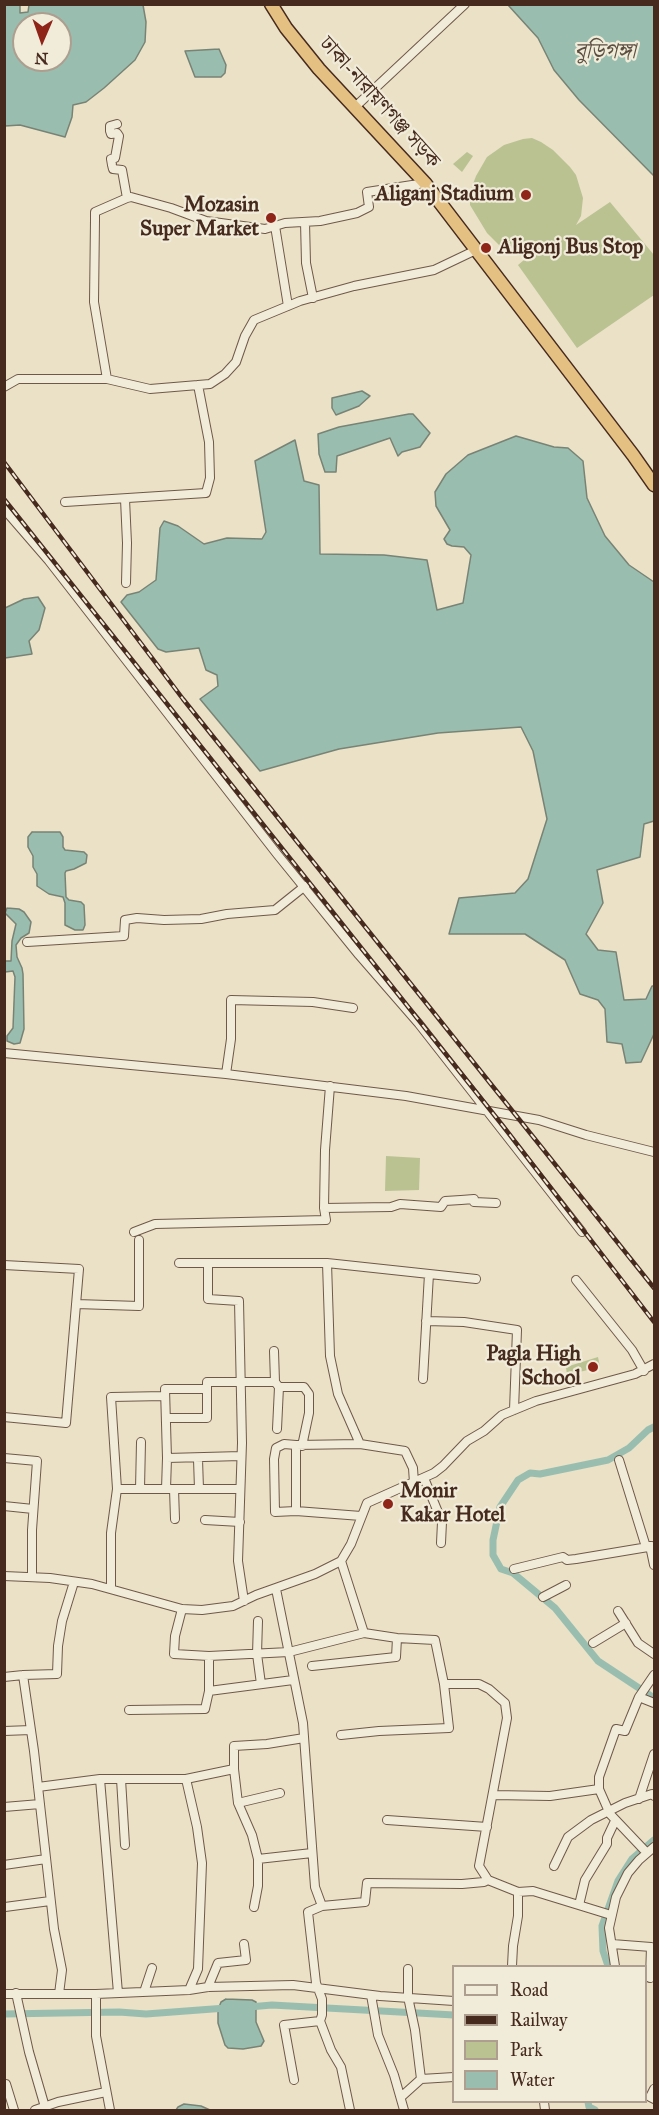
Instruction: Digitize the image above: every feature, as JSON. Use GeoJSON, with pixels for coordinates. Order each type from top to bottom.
{"type":"FeatureCollection","features":[{"type":"Feature","properties":{"kind":"highway","name":"ঢাকা-নারায়ণগঞ্জ সড়ক"},"geometry":{"type":"LineString","coordinates":[[271,4],[286,28],[319,69],[425,183],[654,485]]}},
{"type":"Feature","properties":{"kind":"street"},"geometry":{"type":"LineString","coordinates":[[355,107],[465,4]]}},
{"type":"Feature","properties":{"kind":"street"},"geometry":{"type":"LineString","coordinates":[[117,124],[110,126],[111,134],[117,133],[119,136],[115,158],[111,159],[113,169],[122,170],[127,198]]}},
{"type":"Feature","properties":{"kind":"street"},"geometry":{"type":"LineString","coordinates":[[107,379],[94,302],[96,212],[131,197],[206,221],[265,229],[357,213],[369,207],[367,192],[425,183]]}},
{"type":"Feature","properties":{"kind":"street"},"geometry":{"type":"LineString","coordinates":[[305,222],[306,262],[313,298]]}},
{"type":"Feature","properties":{"kind":"street"},"geometry":{"type":"LineString","coordinates":[[275,226],[288,306]]}},
{"type":"Feature","properties":{"kind":"street"},"geometry":{"type":"LineString","coordinates":[[4,387],[18,379],[107,379],[150,389],[210,384],[225,374],[236,362],[245,336],[254,321],[288,306],[354,286],[434,270],[476,250]]}},
{"type":"Feature","properties":{"kind":"street"},"geometry":{"type":"LineString","coordinates":[[65,502],[194,495],[207,492],[210,478],[209,442],[198,385]]}},
{"type":"Feature","properties":{"kind":"street"},"geometry":{"type":"LineString","coordinates":[[125,499],[126,583]]}},
{"type":"Feature","properties":{"kind":"street"},"geometry":{"type":"LineString","coordinates":[[4,509],[49,561],[359,955],[419,1024],[582,1232]]}},
{"type":"Feature","properties":{"kind":"street"},"geometry":{"type":"LineString","coordinates":[[27,942],[124,936],[125,920],[137,918],[201,920],[227,914],[275,910],[305,886]]}},
{"type":"Feature","properties":{"kind":"street"},"geometry":{"type":"LineString","coordinates":[[226,1074],[231,1039],[231,1000],[313,1002],[353,1008]]}},
{"type":"Feature","properties":{"kind":"street"},"geometry":{"type":"LineString","coordinates":[[4,1053],[226,1074],[406,1096],[539,1120],[586,1135],[654,1152]]}},
{"type":"Feature","properties":{"kind":"street"},"geometry":{"type":"LineString","coordinates":[[134,1232],[155,1224],[326,1220],[324,1208],[325,1150],[330,1086]]}},
{"type":"Feature","properties":{"kind":"street"},"geometry":{"type":"LineString","coordinates":[[324,1208],[390,1207],[400,1204],[441,1207],[446,1201],[474,1199],[474,1202],[496,1203]]}},
{"type":"Feature","properties":{"kind":"street"},"geometry":{"type":"LineString","coordinates":[[76,1304],[139,1306],[139,1240]]}},
{"type":"Feature","properties":{"kind":"street"},"geometry":{"type":"LineString","coordinates":[[179,1263],[327,1263],[476,1279]]}},
{"type":"Feature","properties":{"kind":"street"},"geometry":{"type":"LineString","coordinates":[[208,1263],[208,1299],[239,1301],[241,1456],[238,1562],[244,1600]]}},
{"type":"Feature","properties":{"kind":"street"},"geometry":{"type":"LineString","coordinates":[[327,1263],[330,1356],[338,1394],[360,1444]]}},
{"type":"Feature","properties":{"kind":"street"},"geometry":{"type":"LineString","coordinates":[[4,1265],[79,1269],[66,1423],[4,1417]]}},
{"type":"Feature","properties":{"kind":"street"},"geometry":{"type":"LineString","coordinates":[[423,1380],[429,1274]]}},
{"type":"Feature","properties":{"kind":"street"},"geometry":{"type":"LineString","coordinates":[[576,1280],[632,1350],[644,1371]]}},
{"type":"Feature","properties":{"kind":"street"},"geometry":{"type":"LineString","coordinates":[[426,1322],[464,1322],[517,1330],[514,1410]]}},
{"type":"Feature","properties":{"kind":"street"},"geometry":{"type":"LineString","coordinates":[[274,1351],[277,1429]]}},
{"type":"Feature","properties":{"kind":"street"},"geometry":{"type":"LineString","coordinates":[[4,1576],[32,1577],[111,1588],[182,1609],[220,1609],[233,1606],[315,1574],[341,1561],[351,1544],[367,1503],[414,1483],[443,1466],[467,1441],[484,1431],[502,1415],[536,1401],[644,1371],[654,1364]]}},
{"type":"Feature","properties":{"kind":"street"},"geometry":{"type":"LineString","coordinates":[[166,1418],[207,1419],[207,1382],[241,1381],[304,1387],[309,1394],[309,1413],[299,1446],[296,1511]]}},
{"type":"Feature","properties":{"kind":"street"},"geometry":{"type":"LineString","coordinates":[[175,1519],[167,1458],[165,1389],[207,1389]]}},
{"type":"Feature","properties":{"kind":"street"},"geometry":{"type":"LineString","coordinates":[[111,1588],[111,1533],[117,1490],[111,1397],[165,1396]]}},
{"type":"Feature","properties":{"kind":"street"},"geometry":{"type":"LineString","coordinates":[[140,1489],[141,1442]]}},
{"type":"Feature","properties":{"kind":"street"},"geometry":{"type":"LineString","coordinates":[[361,1516],[296,1511],[275,1512],[276,1448],[284,1444],[299,1446],[360,1444],[405,1451],[413,1468],[414,1483]]}},
{"type":"Feature","properties":{"kind":"street"},"geometry":{"type":"LineString","coordinates":[[167,1458],[198,1459],[241,1456]]}},
{"type":"Feature","properties":{"kind":"street"},"geometry":{"type":"LineString","coordinates":[[4,1458],[36,1461],[32,1577]]}},
{"type":"Feature","properties":{"kind":"street"},"geometry":{"type":"LineString","coordinates":[[198,1459],[199,1490]]}},
{"type":"Feature","properties":{"kind":"street"},"geometry":{"type":"LineString","coordinates":[[620,1460],[650,1546],[654,1565]]}},
{"type":"Feature","properties":{"kind":"street"},"geometry":{"type":"LineString","coordinates":[[424,1478],[442,1522],[441,1543]]}},
{"type":"Feature","properties":{"kind":"street"},"geometry":{"type":"LineString","coordinates":[[117,1490],[240,1489]]}},
{"type":"Feature","properties":{"kind":"street"},"geometry":{"type":"LineString","coordinates":[[4,1506],[33,1509]]}},
{"type":"Feature","properties":{"kind":"street"},"geometry":{"type":"LineString","coordinates":[[205,1520],[240,1522]]}},
{"type":"Feature","properties":{"kind":"street"},"geometry":{"type":"LineString","coordinates":[[514,1569],[563,1557],[567,1560],[576,1559],[650,1546]]}},
{"type":"Feature","properties":{"kind":"street"},"geometry":{"type":"LineString","coordinates":[[341,1561],[364,1633]]}},
{"type":"Feature","properties":{"kind":"street"},"geometry":{"type":"LineString","coordinates":[[4,1677],[57,1674],[62,1621],[74,1582]]}},
{"type":"Feature","properties":{"kind":"street"},"geometry":{"type":"LineString","coordinates":[[543,1597],[566,1585]]}},
{"type":"Feature","properties":{"kind":"street"},"geometry":{"type":"LineString","coordinates":[[276,1588],[304,1738],[315,1887],[322,1906]]}},
{"type":"Feature","properties":{"kind":"street"},"geometry":{"type":"LineString","coordinates":[[182,1609],[175,1636],[174,1654],[209,1656],[289,1652],[364,1633],[435,1640],[444,1684],[449,1728],[341,1735]]}},
{"type":"Feature","properties":{"kind":"street"},"geometry":{"type":"LineString","coordinates":[[618,1611],[638,1644],[654,1654]]}},
{"type":"Feature","properties":{"kind":"street"},"geometry":{"type":"LineString","coordinates":[[258,1621],[257,1654],[261,1684]]}},
{"type":"Feature","properties":{"kind":"street"},"geometry":{"type":"LineString","coordinates":[[593,1643],[626,1623]]}},
{"type":"Feature","properties":{"kind":"street"},"geometry":{"type":"LineString","coordinates":[[312,1666],[396,1657],[397,1638]]}},
{"type":"Feature","properties":{"kind":"street"},"geometry":{"type":"LineString","coordinates":[[129,1710],[206,1709],[209,1691],[209,1656]]}},
{"type":"Feature","properties":{"kind":"street"},"geometry":{"type":"LineString","coordinates":[[23,1675],[32,1730],[50,1901],[62,1970],[59,1994]]}},
{"type":"Feature","properties":{"kind":"street"},"geometry":{"type":"LineString","coordinates":[[647,1853],[615,1821],[599,1789],[601,1769],[616,1729],[625,1731],[639,1697],[654,1675]]}},
{"type":"Feature","properties":{"kind":"street"},"geometry":{"type":"LineString","coordinates":[[209,1691],[293,1680]]}},
{"type":"Feature","properties":{"kind":"street"},"geometry":{"type":"LineString","coordinates":[[444,1684],[479,1684],[489,1689],[505,1703],[507,1718],[479,1866],[488,1880],[518,1892],[532,1891],[611,1915]]}},
{"type":"Feature","properties":{"kind":"street"},"geometry":{"type":"LineString","coordinates":[[639,1697],[654,1703]]}},
{"type":"Feature","properties":{"kind":"street"},"geometry":{"type":"LineString","coordinates":[[4,1731],[32,1730]]}},
{"type":"Feature","properties":{"kind":"street"},"geometry":{"type":"LineString","coordinates":[[254,1906],[258,1886],[258,1859],[252,1835],[238,1803],[234,1746],[304,1738]]}},
{"type":"Feature","properties":{"kind":"street"},"geometry":{"type":"LineString","coordinates":[[639,1799],[654,1754]]}},
{"type":"Feature","properties":{"kind":"street"},"geometry":{"type":"LineString","coordinates":[[38,1787],[100,1779],[186,1779],[234,1769]]}},
{"type":"Feature","properties":{"kind":"street"},"geometry":{"type":"LineString","coordinates":[[100,1779],[118,1993]]}},
{"type":"Feature","properties":{"kind":"street"},"geometry":{"type":"LineString","coordinates":[[121,1779],[125,1845]]}},
{"type":"Feature","properties":{"kind":"street"},"geometry":{"type":"LineString","coordinates":[[186,1779],[201,1846],[202,1863],[198,1969],[189,1990]]}},
{"type":"Feature","properties":{"kind":"street"},"geometry":{"type":"LineString","coordinates":[[494,1795],[550,1796],[599,1789]]}},
{"type":"Feature","properties":{"kind":"street"},"geometry":{"type":"LineString","coordinates":[[238,1803],[280,1793]]}},
{"type":"Feature","properties":{"kind":"street"},"geometry":{"type":"LineString","coordinates":[[554,1866],[568,1837],[591,1820],[625,1803],[652,1794],[654,1796]]}},
{"type":"Feature","properties":{"kind":"street"},"geometry":{"type":"LineString","coordinates":[[4,1807],[40,1804]]}},
{"type":"Feature","properties":{"kind":"street"},"geometry":{"type":"LineString","coordinates":[[387,1820],[487,1827]]}},
{"type":"Feature","properties":{"kind":"street"},"geometry":{"type":"LineString","coordinates":[[579,1905],[585,1880],[607,1844],[607,1838],[615,1821]]}},
{"type":"Feature","properties":{"kind":"street"},"geometry":{"type":"LineString","coordinates":[[615,1965],[609,1928],[616,1897],[628,1873],[654,1847]]}},
{"type":"Feature","properties":{"kind":"street"},"geometry":{"type":"LineString","coordinates":[[258,1859],[312,1853]]}},
{"type":"Feature","properties":{"kind":"street"},"geometry":{"type":"LineString","coordinates":[[4,1865],[46,1859]]}},
{"type":"Feature","properties":{"kind":"street"},"geometry":{"type":"LineString","coordinates":[[350,2110],[341,2067],[331,2050],[321,2018],[322,1999],[316,1983],[308,1912],[322,1906],[365,1902],[368,1883],[462,1884],[488,1880]]}},
{"type":"Feature","properties":{"kind":"street"},"geometry":{"type":"LineString","coordinates":[[512,1965],[518,1916],[518,1892]]}},
{"type":"Feature","properties":{"kind":"street"},"geometry":{"type":"LineString","coordinates":[[4,1907],[50,1901]]}},
{"type":"Feature","properties":{"kind":"street"},"geometry":{"type":"LineString","coordinates":[[208,1987],[218,1963],[246,1960],[244,1944]]}},
{"type":"Feature","properties":{"kind":"street"},"geometry":{"type":"LineString","coordinates":[[612,1944],[651,1947],[650,1978]]}},
{"type":"Feature","properties":{"kind":"street"},"geometry":{"type":"LineString","coordinates":[[144,1992],[152,1968]]}},
{"type":"Feature","properties":{"kind":"street"},"geometry":{"type":"LineString","coordinates":[[408,1968],[409,2000],[421,2079]]}},
{"type":"Feature","properties":{"kind":"street"},"geometry":{"type":"LineString","coordinates":[[4,1994],[16,1997],[59,1994],[96,1998],[118,1993],[208,1987],[293,1985],[409,2000],[452,2001]]}},
{"type":"Feature","properties":{"kind":"street"},"geometry":{"type":"LineString","coordinates":[[371,1995],[378,2035],[404,2110]]}},
{"type":"Feature","properties":{"kind":"street"},"geometry":{"type":"LineString","coordinates":[[16,1997],[45,2107]]}},
{"type":"Feature","properties":{"kind":"street"},"geometry":{"type":"LineString","coordinates":[[96,1998],[96,2036],[110,2110]]}},
{"type":"Feature","properties":{"kind":"street"},"geometry":{"type":"LineString","coordinates":[[294,2080],[284,2025],[321,2018]]}},
{"type":"Feature","properties":{"kind":"street"},"geometry":{"type":"LineString","coordinates":[[401,2097],[421,2079],[452,2077]]}},
{"type":"Feature","properties":{"kind":"street"},"geometry":{"type":"LineString","coordinates":[[6,2084],[14,2110]]}},
{"type":"Feature","properties":{"kind":"street"},"geometry":{"type":"LineString","coordinates":[[654,2089],[650,2097],[654,2099]]}},
{"type":"Feature","properties":{"kind":"street"},"geometry":{"type":"LineString","coordinates":[[35,2110],[106,2092]]}},
{"type":"Feature","properties":{"kind":"green space"},"geometry":{"type":"Polygon","coordinates":[[[532,138],[553,150],[576,175],[583,198],[581,216],[576,225],[610,202],[654,255],[654,295],[577,348],[518,265],[530,255],[519,256],[505,251],[487,233],[470,205],[470,192],[487,157],[504,145],[532,138]]]}},
{"type":"Feature","properties":{"kind":"green space"},"geometry":{"type":"Polygon","coordinates":[[[467,152],[473,156],[462,172],[453,164],[467,152]]]}},
{"type":"Feature","properties":{"kind":"green space"},"geometry":{"type":"Polygon","coordinates":[[[386,1156],[420,1158],[419,1190],[385,1191],[386,1156]]]}},
{"type":"Feature","properties":{"kind":"green space"},"geometry":{"type":"Polygon","coordinates":[[[598,1357],[600,1367],[567,1375],[566,1367],[598,1357]]]}},
{"type":"Feature","properties":{"kind":"water"},"geometry":{"type":"Polygon","coordinates":[[[5,4],[20,5],[20,12],[12,12],[12,72],[72,72],[72,12],[28,12],[29,5],[143,5],[146,22],[145,42],[135,60],[86,102],[73,105],[72,117],[65,137],[20,125],[5,126],[5,4]]]}},
{"type":"Feature","properties":{"kind":"water","name":"বুড়িগঙ্গা"},"geometry":{"type":"Polygon","coordinates":[[[508,5],[654,5],[654,176],[579,100],[554,70],[538,38],[508,5]]]}},
{"type":"Feature","properties":{"kind":"water"},"geometry":{"type":"Polygon","coordinates":[[[219,49],[226,65],[225,73],[221,77],[195,77],[185,51],[219,49]]]}},
{"type":"Feature","properties":{"kind":"water"},"geometry":{"type":"Polygon","coordinates":[[[362,391],[370,396],[359,406],[336,415],[332,408],[332,398],[362,391]]]}},
{"type":"Feature","properties":{"kind":"water"},"geometry":{"type":"Polygon","coordinates":[[[413,414],[430,433],[420,447],[402,452],[398,456],[390,438],[337,456],[336,472],[325,472],[319,454],[318,434],[339,427],[413,414]]]}},
{"type":"Feature","properties":{"kind":"water"},"geometry":{"type":"Polygon","coordinates":[[[516,436],[554,447],[568,448],[583,461],[587,498],[605,536],[629,565],[654,582],[654,821],[644,824],[640,857],[597,870],[603,903],[586,934],[598,950],[616,952],[624,1000],[646,999],[654,986],[654,1034],[641,1062],[626,1063],[622,1044],[607,1042],[605,1009],[598,1000],[580,994],[565,960],[525,934],[449,934],[459,898],[515,893],[528,879],[547,819],[533,751],[521,727],[438,733],[339,749],[260,771],[200,699],[218,686],[217,675],[206,670],[199,648],[166,652],[158,649],[121,602],[127,595],[139,592],[156,580],[160,528],[164,521],[178,526],[204,544],[227,538],[262,539],[266,532],[255,461],[295,440],[304,481],[319,485],[320,554],[384,555],[427,560],[437,610],[463,603],[471,555],[464,547],[447,544],[444,539],[450,530],[436,506],[435,492],[446,474],[468,455],[516,436]]]}},
{"type":"Feature","properties":{"kind":"water"},"geometry":{"type":"Polygon","coordinates":[[[38,597],[45,608],[39,630],[29,641],[32,654],[5,658],[5,608],[24,599],[38,597]]]}},
{"type":"Feature","properties":{"kind":"water"},"geometry":{"type":"Polygon","coordinates":[[[32,832],[60,832],[65,850],[84,852],[87,855],[86,863],[65,873],[66,897],[84,905],[83,930],[75,930],[65,925],[63,897],[49,894],[37,886],[33,856],[28,847],[28,837],[32,832]]]}},
{"type":"Feature","properties":{"kind":"water"},"geometry":{"type":"Polygon","coordinates":[[[7,908],[19,909],[31,922],[29,933],[16,945],[17,957],[23,974],[24,1029],[20,1043],[14,1044],[7,1041],[7,1036],[13,1028],[15,977],[13,971],[5,972],[4,961],[11,961],[16,924],[5,913],[7,908]]]}},
{"type":"Feature","properties":{"kind":"water"},"geometry":{"type":"Polygon","coordinates":[[[226,1999],[256,2002],[256,2022],[264,2041],[261,2046],[243,2049],[228,2048],[225,2045],[218,2023],[218,2010],[221,2002],[226,1999]]]}},
{"type":"Feature","properties":{"kind":"water"},"geometry":{"type":"Polygon","coordinates":[[[184,2104],[201,2106],[210,2110],[176,2110],[184,2104]]]}},
{"type":"Feature","properties":{"kind":"waterway"},"geometry":{"type":"LineString","coordinates":[[654,1427],[629,1448],[608,1460],[540,1474],[530,1473],[518,1480],[500,1507],[493,1540],[493,1555],[501,1569],[513,1573],[555,1608],[598,1661],[654,1698]]}},
{"type":"Feature","properties":{"kind":"waterway"},"geometry":{"type":"LineString","coordinates":[[608,1965],[603,1951],[602,1926],[618,1881],[632,1859],[654,1840]]}},
{"type":"Feature","properties":{"kind":"waterway"},"geometry":{"type":"LineString","coordinates":[[249,2007],[272,2005],[452,2015]]}},
{"type":"Feature","properties":{"kind":"waterway"},"geometry":{"type":"LineString","coordinates":[[4,2014],[119,2012],[146,2014],[226,2008]]}},
{"type":"Feature","properties":{"kind":"waterway"},"geometry":{"type":"LineString","coordinates":[[588,2103],[589,2107],[595,2110]]}},
{"type":"Feature","properties":{"kind":"railway"},"geometry":{"type":"LineString","coordinates":[[4,462],[183,699],[654,1288]]}},
{"type":"Feature","properties":{"kind":"railway"},"geometry":{"type":"LineString","coordinates":[[4,499],[503,1126],[654,1322]]}},
{"type":"Feature","properties":{"kind":"place","name":"Aliganj Stadium"},"geometry":{"type":"Point","coordinates":[526,195]}},
{"type":"Feature","properties":{"kind":"place","name":"Mozasin Super Market"},"geometry":{"type":"Point","coordinates":[271,218]}},
{"type":"Feature","properties":{"kind":"place","name":"Aligonj Bus Stop"},"geometry":{"type":"Point","coordinates":[486,248]}},
{"type":"Feature","properties":{"kind":"place","name":"Pagla High School"},"geometry":{"type":"Point","coordinates":[593,1367]}},
{"type":"Feature","properties":{"kind":"place","name":"Monir Kakar Hotel"},"geometry":{"type":"Point","coordinates":[388,1504]}}]}
